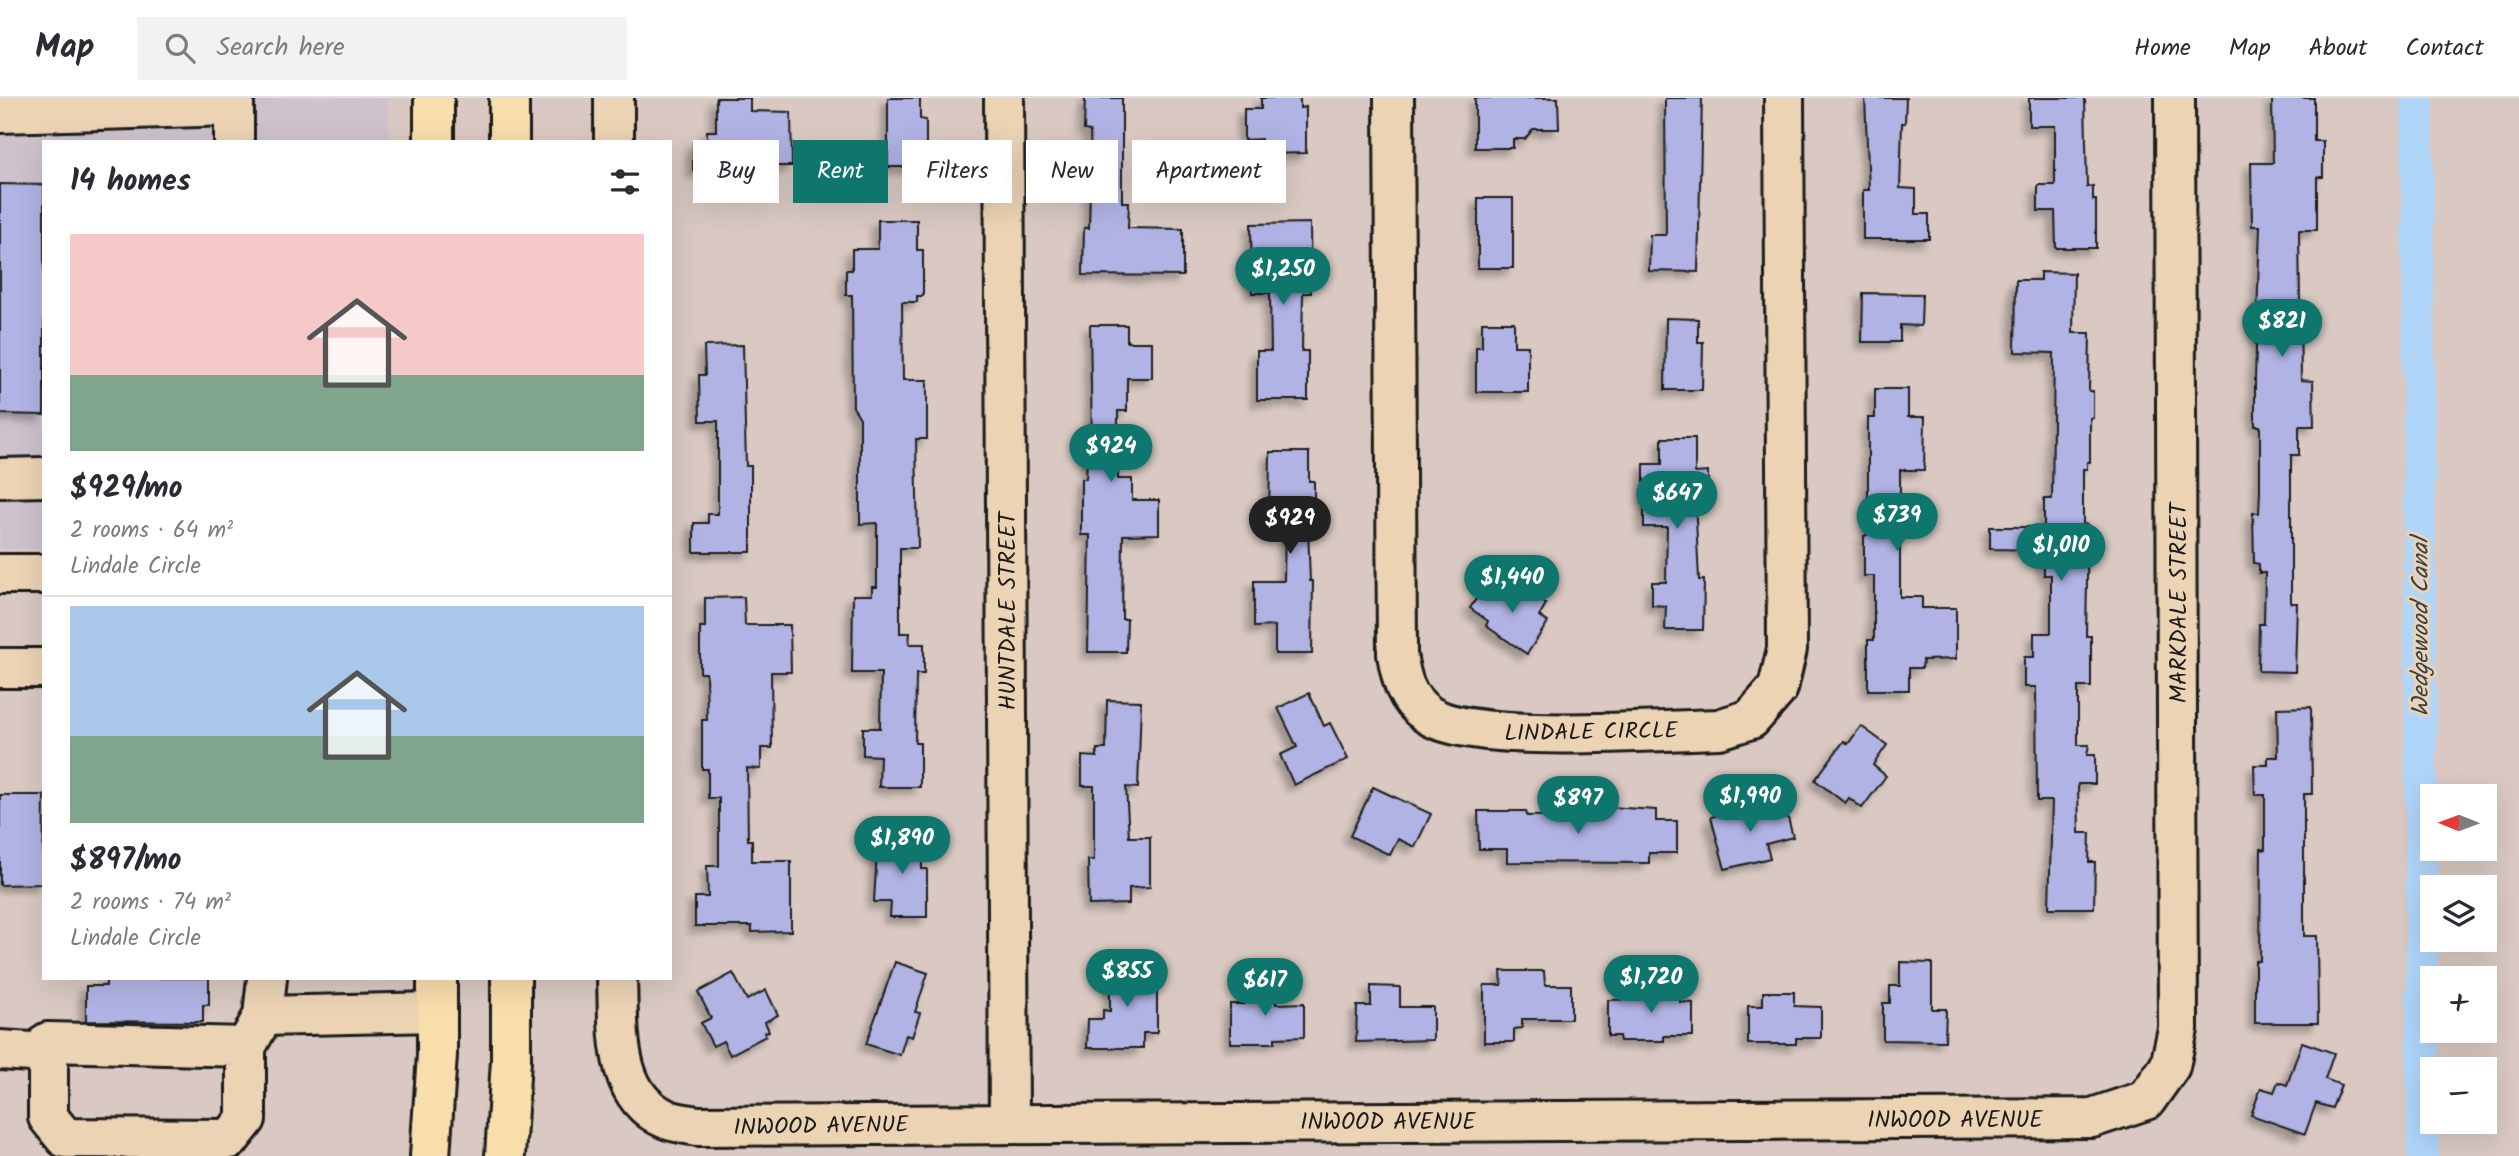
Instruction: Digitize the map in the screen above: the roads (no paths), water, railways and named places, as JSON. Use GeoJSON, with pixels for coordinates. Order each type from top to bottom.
{"type":"FeatureCollection","features":[{"type":"Feature","properties":{"kind":"main road"},"geometry":{"type":"LineString","coordinates":[[433,98],[434,140]]}},
{"type":"Feature","properties":{"kind":"main road"},"geometry":{"type":"LineString","coordinates":[[509,98],[509,140]]}},
{"type":"Feature","properties":{"kind":"main road"},"geometry":{"type":"LineString","coordinates":[[505,1156],[511,1060],[511,980]]}},
{"type":"Feature","properties":{"kind":"main road"},"geometry":{"type":"LineString","coordinates":[[430,1156],[437,995]]}},
{"type":"Feature","properties":{"kind":"street"},"geometry":{"type":"LineString","coordinates":[[614,98],[614,140]]}},
{"type":"Feature","properties":{"kind":"street","name":"HUNTDALE STREET"},"geometry":{"type":"LineString","coordinates":[[1004,98],[1009,1123]]}},
{"type":"Feature","properties":{"kind":"street","name":"LINDALE CIRCLE"},"geometry":{"type":"LineString","coordinates":[[1394,98],[1397,654],[1403,687],[1427,714],[1460,728],[1497,732],[1719,729],[1751,719],[1778,688],[1787,649],[1784,98]]}},
{"type":"Feature","properties":{"kind":"street","name":"MARKDALE STREET"},"geometry":{"type":"LineString","coordinates":[[2146,1100],[2170,1066],[2178,1029],[2175,98]]}},
{"type":"Feature","properties":{"kind":"street"},"geometry":{"type":"LineString","coordinates":[[0,113],[132,125],[234,115]]}},
{"type":"Feature","properties":{"kind":"street"},"geometry":{"type":"LineString","coordinates":[[0,478],[42,477]]}},
{"type":"Feature","properties":{"kind":"street"},"geometry":{"type":"LineString","coordinates":[[0,574],[42,574]]}},
{"type":"Feature","properties":{"kind":"street"},"geometry":{"type":"LineString","coordinates":[[0,668],[42,668]]}},
{"type":"Feature","properties":{"kind":"street"},"geometry":{"type":"LineString","coordinates":[[267,980],[254,1032],[246,1119],[230,1139],[65,1138],[48,1117],[48,1042],[254,1032],[437,995]]}},
{"type":"Feature","properties":{"kind":"street","name":"INWOOD AVENUE"},"geometry":{"type":"LineString","coordinates":[[617,980],[620,1054],[635,1096],[666,1119],[698,1126],[2092,1118],[2146,1100]]}},
{"type":"Feature","properties":{"kind":"street"},"geometry":{"type":"LineString","coordinates":[[0,1051],[47,1054]]}},
{"type":"Feature","properties":{"kind":"waterway","name":"Wedgewood Canal"},"geometry":{"type":"LineString","coordinates":[[2417,98],[2423,1156]]}}]}
